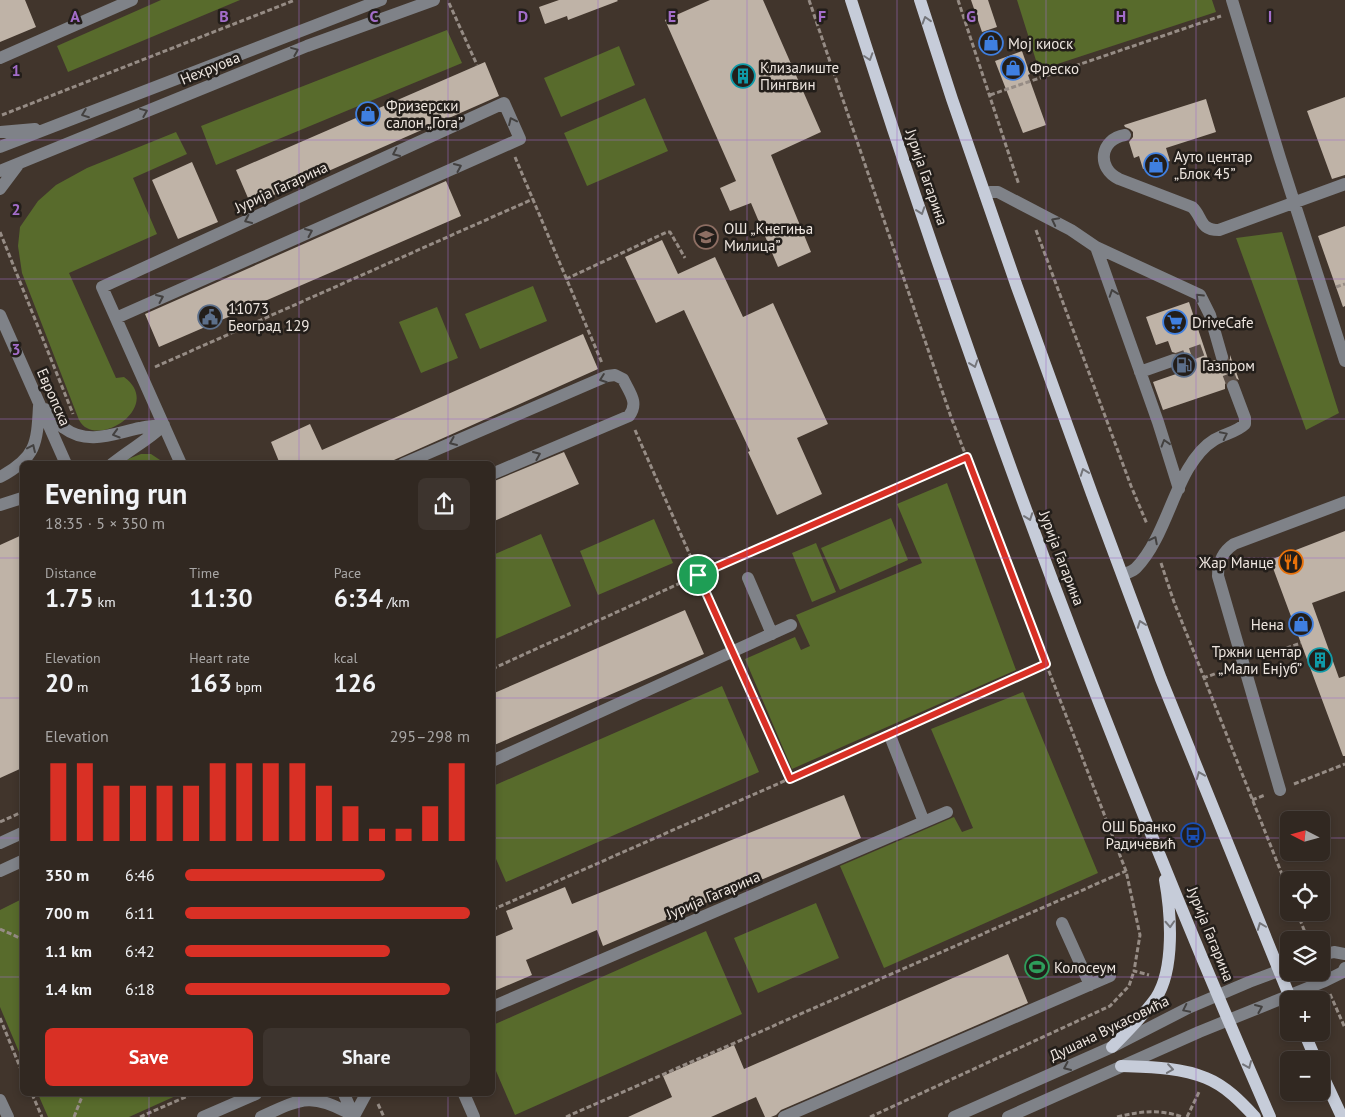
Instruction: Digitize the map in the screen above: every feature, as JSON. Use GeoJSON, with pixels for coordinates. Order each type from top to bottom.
{"type":"FeatureCollection","features":[{"type":"Feature","properties":{"kind":"main road"},"geometry":{"type":"LineString","coordinates":[[920,0],[1017,287],[1161,679],[1280,960]]}},
{"type":"Feature","properties":{"kind":"main road","name":"Јурија Гагарина"},"geometry":{"type":"LineString","coordinates":[[851,4],[991,413],[1050,575],[1162,858],[1270,1117]]}},
{"type":"Feature","properties":{"kind":"main road"},"geometry":{"type":"LineString","coordinates":[[1112,1047],[1157,996],[1164,978],[1171,930],[1169,900],[1162,858]]}},
{"type":"Feature","properties":{"kind":"main road"},"geometry":{"type":"LineString","coordinates":[[1121,1066],[1174,1069],[1206,1077],[1236,1097],[1254,1117]]}},
{"type":"Feature","properties":{"kind":"main road"},"geometry":{"type":"LineString","coordinates":[[1330,1091],[1342,1117]]}},
{"type":"Feature","properties":{"kind":"street"},"geometry":{"type":"LineString","coordinates":[[0,58],[132,0]]}},
{"type":"Feature","properties":{"kind":"street","name":"Нехруова"},"geometry":{"type":"LineString","coordinates":[[0,146],[381,0]]}},
{"type":"Feature","properties":{"kind":"street","name":"Нехруова"},"geometry":{"type":"LineString","coordinates":[[0,171],[307,46],[434,0]]}},
{"type":"Feature","properties":{"kind":"street"},"geometry":{"type":"LineString","coordinates":[[1234,5],[1294,203],[1345,360]]}},
{"type":"Feature","properties":{"kind":"street","name":"Јурија Гагарина"},"geometry":{"type":"LineString","coordinates":[[180,461],[102,287],[504,103],[515,141]]}},
{"type":"Feature","properties":{"kind":"street"},"geometry":{"type":"LineString","coordinates":[[0,132],[50,127]]}},
{"type":"Feature","properties":{"kind":"street"},"geometry":{"type":"LineString","coordinates":[[1125,135],[1119,136],[1108,145],[1104,159],[1105,166],[1110,172],[1120,179],[1192,207],[1208,228],[1219,230],[1345,184]]}},
{"type":"Feature","properties":{"kind":"street"},"geometry":{"type":"LineString","coordinates":[[116,318],[515,141]]}},
{"type":"Feature","properties":{"kind":"street"},"geometry":{"type":"LineString","coordinates":[[0,189],[20,162]]}},
{"type":"Feature","properties":{"kind":"street"},"geometry":{"type":"LineString","coordinates":[[985,194],[998,192],[1071,230],[1096,247],[1200,295],[1210,315],[1222,357]]}},
{"type":"Feature","properties":{"kind":"street"},"geometry":{"type":"LineString","coordinates":[[1096,247],[1158,422],[1179,489]]}},
{"type":"Feature","properties":{"kind":"street","name":"Европска"},"geometry":{"type":"LineString","coordinates":[[0,315],[65,461]]}},
{"type":"Feature","properties":{"kind":"street"},"geometry":{"type":"LineString","coordinates":[[1205,349],[1218,344]]}},
{"type":"Feature","properties":{"kind":"street"},"geometry":{"type":"LineString","coordinates":[[1140,372],[1174,360]]}},
{"type":"Feature","properties":{"kind":"street"},"geometry":{"type":"LineString","coordinates":[[410,461],[608,376],[615,375],[623,379],[635,404],[629,416],[495,473]]}},
{"type":"Feature","properties":{"kind":"street"},"geometry":{"type":"LineString","coordinates":[[1123,575],[1135,569],[1154,541],[1189,468],[1214,440],[1239,429],[1244,424],[1243,412],[1233,386]]}},
{"type":"Feature","properties":{"kind":"street"},"geometry":{"type":"LineString","coordinates":[[39,404],[63,428],[74,434],[93,438],[105,437],[142,427],[164,425]]}},
{"type":"Feature","properties":{"kind":"street"},"geometry":{"type":"LineString","coordinates":[[24,461],[33,448],[37,435],[39,404]]}},
{"type":"Feature","properties":{"kind":"street"},"geometry":{"type":"LineString","coordinates":[[116,461],[147,440],[164,425]]}},
{"type":"Feature","properties":{"kind":"street"},"geometry":{"type":"LineString","coordinates":[[0,477],[20,465]]}},
{"type":"Feature","properties":{"kind":"street"},"geometry":{"type":"LineString","coordinates":[[0,505],[20,499]]}},
{"type":"Feature","properties":{"kind":"street"},"geometry":{"type":"LineString","coordinates":[[1280,790],[1218,576],[1218,566],[1220,559],[1227,549],[1234,544],[1345,502]]}},
{"type":"Feature","properties":{"kind":"street"},"geometry":{"type":"LineString","coordinates":[[748,578],[772,634]]}},
{"type":"Feature","properties":{"kind":"street"},"geometry":{"type":"LineString","coordinates":[[495,760],[791,626]]}},
{"type":"Feature","properties":{"kind":"street"},"geometry":{"type":"LineString","coordinates":[[894,736],[924,822]]}},
{"type":"Feature","properties":{"kind":"street","name":"Јурија Гагарина"},"geometry":{"type":"LineString","coordinates":[[495,1006],[947,812]]}},
{"type":"Feature","properties":{"kind":"street"},"geometry":{"type":"LineString","coordinates":[[0,843],[20,834]]}},
{"type":"Feature","properties":{"kind":"street"},"geometry":{"type":"LineString","coordinates":[[0,871],[20,862]]}},
{"type":"Feature","properties":{"kind":"street"},"geometry":{"type":"LineString","coordinates":[[1062,923],[1090,985]]}},
{"type":"Feature","properties":{"kind":"street"},"geometry":{"type":"LineString","coordinates":[[1330,953],[1345,954]]}},
{"type":"Feature","properties":{"kind":"street"},"geometry":{"type":"LineString","coordinates":[[1330,978],[1343,972],[1345,968]]}},
{"type":"Feature","properties":{"kind":"street","name":"Душана Вукасовића"},"geometry":{"type":"LineString","coordinates":[[954,1117],[1112,1047],[1218,994],[1280,971]]}},
{"type":"Feature","properties":{"kind":"street"},"geometry":{"type":"LineString","coordinates":[[784,1117],[1110,976]]}},
{"type":"Feature","properties":{"kind":"street"},"geometry":{"type":"LineString","coordinates":[[1304,991],[1325,981]]}},
{"type":"Feature","properties":{"kind":"street"},"geometry":{"type":"LineString","coordinates":[[1008,1117],[1229,1020],[1280,1002]]}},
{"type":"Feature","properties":{"kind":"street"},"geometry":{"type":"LineString","coordinates":[[203,1117],[251,1096]]}},
{"type":"Feature","properties":{"kind":"street"},"geometry":{"type":"LineString","coordinates":[[345,1096],[354,1117]]}},
{"type":"Feature","properties":{"kind":"street"},"geometry":{"type":"LineString","coordinates":[[354,1117],[365,1096]]}},
{"type":"Feature","properties":{"kind":"street"},"geometry":{"type":"LineString","coordinates":[[465,1096],[474,1117]]}},
{"type":"Feature","properties":{"kind":"street"},"geometry":{"type":"LineString","coordinates":[[0,1100],[8,1117]]}},
{"type":"Feature","properties":{"kind":"street"},"geometry":{"type":"LineString","coordinates":[[261,1117],[302,1100],[322,1101],[337,1106],[354,1117]]}},
{"type":"Feature","properties":{"kind":"path"},"geometry":{"type":"LineString","coordinates":[[0,116],[295,0]]}},
{"type":"Feature","properties":{"kind":"path"},"geometry":{"type":"LineString","coordinates":[[448,0],[477,65]]}},
{"type":"Feature","properties":{"kind":"path"},"geometry":{"type":"LineString","coordinates":[[809,0],[951,417],[1126,871],[1140,934],[1134,971],[1129,986],[1110,1006],[870,1117]]}},
{"type":"Feature","properties":{"kind":"path"},"geometry":{"type":"LineString","coordinates":[[958,0],[1022,196],[1028,207],[1131,486],[1154,541],[1174,602],[1281,871]]}},
{"type":"Feature","properties":{"kind":"path"},"geometry":{"type":"LineString","coordinates":[[990,95],[1234,5]]}},
{"type":"Feature","properties":{"kind":"path"},"geometry":{"type":"LineString","coordinates":[[515,141],[533,199],[608,376]]}},
{"type":"Feature","properties":{"kind":"path"},"geometry":{"type":"LineString","coordinates":[[140,373],[533,199]]}},
{"type":"Feature","properties":{"kind":"path"},"geometry":{"type":"LineString","coordinates":[[0,232],[82,436]]}},
{"type":"Feature","properties":{"kind":"path"},"geometry":{"type":"LineString","coordinates":[[566,279],[666,232],[670,232],[685,258]]}},
{"type":"Feature","properties":{"kind":"path"},"geometry":{"type":"LineString","coordinates":[[629,416],[740,670],[790,779]]}},
{"type":"Feature","properties":{"kind":"path"},"geometry":{"type":"LineString","coordinates":[[495,668],[698,575],[967,457]]}},
{"type":"Feature","properties":{"kind":"path"},"geometry":{"type":"LineString","coordinates":[[894,736],[1046,664]]}},
{"type":"Feature","properties":{"kind":"path"},"geometry":{"type":"LineString","coordinates":[[495,909],[878,740]]}},
{"type":"Feature","properties":{"kind":"path"},"geometry":{"type":"LineString","coordinates":[[1252,800],[1345,764]]}},
{"type":"Feature","properties":{"kind":"path"},"geometry":{"type":"LineString","coordinates":[[0,822],[20,813]]}},
{"type":"Feature","properties":{"kind":"path"},"geometry":{"type":"LineString","coordinates":[[566,1117],[1126,871]]}},
{"type":"Feature","properties":{"kind":"path"},"geometry":{"type":"LineString","coordinates":[[0,929],[20,938]]}},
{"type":"Feature","properties":{"kind":"path"},"geometry":{"type":"LineString","coordinates":[[1134,971],[1164,978]]}},
{"type":"Feature","properties":{"kind":"path"},"geometry":{"type":"LineString","coordinates":[[1325,981],[1345,1028]]}},
{"type":"Feature","properties":{"kind":"path"},"geometry":{"type":"LineString","coordinates":[[0,1018],[20,1067]]}},
{"type":"Feature","properties":{"kind":"path"},"geometry":{"type":"LineString","coordinates":[[1117,1117],[1141,1111],[1169,1113],[1185,1117],[1206,1077]]}},
{"type":"Feature","properties":{"kind":"path"},"geometry":{"type":"LineString","coordinates":[[33,1096],[42,1117]]}},
{"type":"Feature","properties":{"kind":"path"},"geometry":{"type":"LineString","coordinates":[[74,1117],[82,1096]]}},
{"type":"Feature","properties":{"kind":"path"},"geometry":{"type":"LineString","coordinates":[[140,1117],[187,1096]]}},
{"type":"Feature","properties":{"kind":"path"},"geometry":{"type":"LineString","coordinates":[[378,1104],[384,1117]]}},
{"type":"Feature","properties":{"kind":"green space"},"geometry":{"type":"Polygon","coordinates":[[[161,0],[240,0],[68,72],[57,46],[161,0]]]}},
{"type":"Feature","properties":{"kind":"green space"},"geometry":{"type":"Polygon","coordinates":[[[1017,0],[1212,0],[1216,12],[1039,70],[1017,0]]]}},
{"type":"Feature","properties":{"kind":"green space"},"geometry":{"type":"Polygon","coordinates":[[[447,30],[462,63],[216,165],[201,126],[447,30]]]}},
{"type":"Feature","properties":{"kind":"green space"},"geometry":{"type":"Polygon","coordinates":[[[619,46],[635,85],[561,117],[544,78],[619,46]]]}},
{"type":"Feature","properties":{"kind":"green space"},"geometry":{"type":"Polygon","coordinates":[[[645,98],[668,151],[587,186],[564,133],[645,98]]]}},
{"type":"Feature","properties":{"kind":"green space"},"geometry":{"type":"Polygon","coordinates":[[[176,132],[187,154],[133,178],[157,234],[69,273],[116,378],[124,377],[134,389],[137,401],[132,412],[123,421],[111,428],[99,431],[87,428],[79,420],[22,273],[18,246],[20,227],[38,201],[56,185],[87,168],[176,132]]]}},
{"type":"Feature","properties":{"kind":"green space"},"geometry":{"type":"Polygon","coordinates":[[[1282,232],[1339,413],[1306,430],[1236,238],[1282,232]]]}},
{"type":"Feature","properties":{"kind":"green space"},"geometry":{"type":"Polygon","coordinates":[[[533,286],[547,321],[480,349],[465,314],[533,286]]]}},
{"type":"Feature","properties":{"kind":"green space"},"geometry":{"type":"Polygon","coordinates":[[[437,307],[458,358],[421,373],[399,322],[437,307]]]}},
{"type":"Feature","properties":{"kind":"green space"},"geometry":{"type":"Polygon","coordinates":[[[141,454],[151,454],[162,461],[126,461],[141,454]]]}},
{"type":"Feature","properties":{"kind":"green space"},"geometry":{"type":"Polygon","coordinates":[[[947,483],[1016,670],[792,769],[745,659],[795,637],[801,650],[810,646],[796,615],[922,563],[897,504],[947,483]]]}},
{"type":"Feature","properties":{"kind":"green space"},"geometry":{"type":"Polygon","coordinates":[[[891,518],[908,560],[840,590],[821,548],[891,518]]]}},
{"type":"Feature","properties":{"kind":"green space"},"geometry":{"type":"Polygon","coordinates":[[[654,519],[673,563],[598,595],[580,551],[654,519]]]}},
{"type":"Feature","properties":{"kind":"green space"},"geometry":{"type":"Polygon","coordinates":[[[541,534],[571,606],[495,639],[495,554],[541,534]]]}},
{"type":"Feature","properties":{"kind":"green space"},"geometry":{"type":"Polygon","coordinates":[[[816,543],[836,592],[812,602],[792,553],[816,543]]]}},
{"type":"Feature","properties":{"kind":"green space"},"geometry":{"type":"Polygon","coordinates":[[[722,686],[759,772],[506,882],[495,857],[495,785],[722,686]]]}},
{"type":"Feature","properties":{"kind":"green space"},"geometry":{"type":"Polygon","coordinates":[[[1023,692],[1098,873],[884,968],[840,866],[954,817],[962,832],[973,828],[931,729],[1023,692]]]}},
{"type":"Feature","properties":{"kind":"green space"},"geometry":{"type":"Polygon","coordinates":[[[20,900],[20,1054],[0,1007],[0,910],[20,900]]]}},
{"type":"Feature","properties":{"kind":"green space"},"geometry":{"type":"Polygon","coordinates":[[[816,903],[839,958],[758,993],[734,938],[816,903]]]}},
{"type":"Feature","properties":{"kind":"green space"},"geometry":{"type":"Polygon","coordinates":[[[706,931],[742,1014],[515,1115],[495,1069],[495,1024],[706,931]]]}},
{"type":"Feature","properties":{"kind":"green space"},"geometry":{"type":"Polygon","coordinates":[[[39,1096],[176,1096],[129,1117],[48,1117],[39,1096]]]}},
{"type":"Feature","properties":{"kind":"building"},"geometry":{"type":"Polygon","coordinates":[[[0,0],[25,0],[36,27],[0,42],[0,0]]]}},
{"type":"Feature","properties":{"kind":"building"},"geometry":{"type":"Polygon","coordinates":[[[559,0],[618,1],[568,20],[567,16],[545,24],[539,7],[559,0]]]}},
{"type":"Feature","properties":{"kind":"building","name":"Клизалиште Пингвин"},"geometry":{"type":"Polygon","coordinates":[[[710,0],[763,0],[821,132],[771,155],[811,252],[778,267],[751,203],[730,211],[720,188],[736,181],[665,20],[710,0]]]}},
{"type":"Feature","properties":{"kind":"building"},"geometry":{"type":"Polygon","coordinates":[[[971,0],[988,0],[997,27],[982,32],[971,0]]]}},
{"type":"Feature","properties":{"kind":"building"},"geometry":{"type":"Polygon","coordinates":[[[1022,51],[1030,74],[1028,75],[1046,125],[1023,133],[995,61],[1022,51]]]}},
{"type":"Feature","properties":{"kind":"building"},"geometry":{"type":"Polygon","coordinates":[[[485,62],[499,96],[251,205],[236,170],[485,62]]]}},
{"type":"Feature","properties":{"kind":"building"},"geometry":{"type":"Polygon","coordinates":[[[1345,97],[1345,175],[1332,179],[1307,111],[1345,97]]]}},
{"type":"Feature","properties":{"kind":"building"},"geometry":{"type":"Polygon","coordinates":[[[1206,99],[1216,132],[1166,148],[1170,161],[1143,169],[1139,156],[1134,158],[1129,142],[1133,137],[1133,132],[1124,125],[1206,99]]]}},
{"type":"Feature","properties":{"kind":"building"},"geometry":{"type":"Polygon","coordinates":[[[192,162],[218,222],[178,239],[152,180],[192,162]]]}},
{"type":"Feature","properties":{"kind":"building"},"geometry":{"type":"Polygon","coordinates":[[[446,181],[461,216],[159,347],[145,314],[446,181]]]}},
{"type":"Feature","properties":{"kind":"building"},"geometry":{"type":"Polygon","coordinates":[[[1345,226],[1345,306],[1343,307],[1318,236],[1345,226]]]}},
{"type":"Feature","properties":{"kind":"building"},"geometry":{"type":"Polygon","coordinates":[[[662,240],[678,274],[715,257],[743,317],[773,303],[828,424],[797,438],[822,494],[777,515],[748,452],[750,451],[684,310],[656,323],[625,257],[662,240]]]}},
{"type":"Feature","properties":{"kind":"building"},"geometry":{"type":"Polygon","coordinates":[[[1189,302],[1209,362],[1215,360],[1220,365],[1225,365],[1230,359],[1230,355],[1239,380],[1235,378],[1230,379],[1225,384],[1225,389],[1163,410],[1153,382],[1179,373],[1177,368],[1182,358],[1179,354],[1172,352],[1168,341],[1156,345],[1146,317],[1189,302]]]}},
{"type":"Feature","properties":{"kind":"building"},"geometry":{"type":"Polygon","coordinates":[[[583,334],[598,369],[392,461],[279,461],[271,442],[310,424],[322,450],[583,334]]]}},
{"type":"Feature","properties":{"kind":"building"},"geometry":{"type":"Polygon","coordinates":[[[564,452],[579,484],[495,521],[495,481],[564,452]]]}},
{"type":"Feature","properties":{"kind":"building"},"geometry":{"type":"Polygon","coordinates":[[[1345,531],[1345,591],[1312,603],[1339,678],[1345,676],[1345,756],[1343,756],[1270,560],[1345,531]]]}},
{"type":"Feature","properties":{"kind":"building"},"geometry":{"type":"Polygon","coordinates":[[[20,536],[20,769],[0,778],[0,545],[20,536]]]}},
{"type":"Feature","properties":{"kind":"building"},"geometry":{"type":"Polygon","coordinates":[[[685,610],[704,654],[495,745],[495,693],[685,610]]]}},
{"type":"Feature","properties":{"kind":"building"},"geometry":{"type":"Polygon","coordinates":[[[844,795],[861,838],[603,946],[597,930],[526,960],[532,975],[495,991],[495,937],[513,929],[506,911],[565,887],[572,904],[844,795]]]}},
{"type":"Feature","properties":{"kind":"building"},"geometry":{"type":"Polygon","coordinates":[[[1008,954],[1028,1003],[781,1110],[776,1115],[765,1117],[756,1097],[711,1117],[628,1117],[672,1097],[663,1076],[734,1045],[744,1069],[1008,954]]]}},
{"type":"Feature","properties":{"kind":"tunnel"},"geometry":{"type":"LineString","coordinates":[[1174,360],[1205,349]]}},
{"type":"Feature","properties":{"kind":"tunnel"},"geometry":{"type":"LineString","coordinates":[[1222,357],[1233,386]]}},
{"type":"Feature","properties":{"kind":"place","name":"Мој киоск"},"geometry":{"type":"Point","coordinates":[991,43]}},
{"type":"Feature","properties":{"kind":"place","name":"Фреско"},"geometry":{"type":"Point","coordinates":[1013,68]}},
{"type":"Feature","properties":{"kind":"place","name":"Клизалиште Пингвин"},"geometry":{"type":"Point","coordinates":[743,76]}},
{"type":"Feature","properties":{"kind":"place","name":"Фризерски салон „Гога”"},"geometry":{"type":"Point","coordinates":[368,114]}},
{"type":"Feature","properties":{"kind":"place","name":"Ауто центар „Блок 45”"},"geometry":{"type":"Point","coordinates":[1156,165]}},
{"type":"Feature","properties":{"kind":"place","name":"ОШ „Кнегиња Милица”"},"geometry":{"type":"Point","coordinates":[706,237]}},
{"type":"Feature","properties":{"kind":"place","name":"11073 Београд 129"},"geometry":{"type":"Point","coordinates":[210,317]}},
{"type":"Feature","properties":{"kind":"place","name":"DriveCafe"},"geometry":{"type":"Point","coordinates":[1175,322]}},
{"type":"Feature","properties":{"kind":"place","name":"Газпром"},"geometry":{"type":"Point","coordinates":[1184,365]}},
{"type":"Feature","properties":{"kind":"place","name":"Жар Манце"},"geometry":{"type":"Point","coordinates":[1291,562]}},
{"type":"Feature","properties":{"kind":"place","name":"Нена"},"geometry":{"type":"Point","coordinates":[1301,624]}},
{"type":"Feature","properties":{"kind":"place","name":"Тржни центар „Мали Енјуб”"},"geometry":{"type":"Point","coordinates":[1320,660]}},
{"type":"Feature","properties":{"kind":"place","name":"ОШ Бранко Радичевић"},"geometry":{"type":"Point","coordinates":[1193,835]}},
{"type":"Feature","properties":{"kind":"place","name":"Колосеум"},"geometry":{"type":"Point","coordinates":[1037,967]}},
{"type":"Feature","properties":{"kind":"route"},"geometry":{"type":"LineString","coordinates":[[967,457],[1046,664],[790,779],[698,575],[967,457]]}}]}
